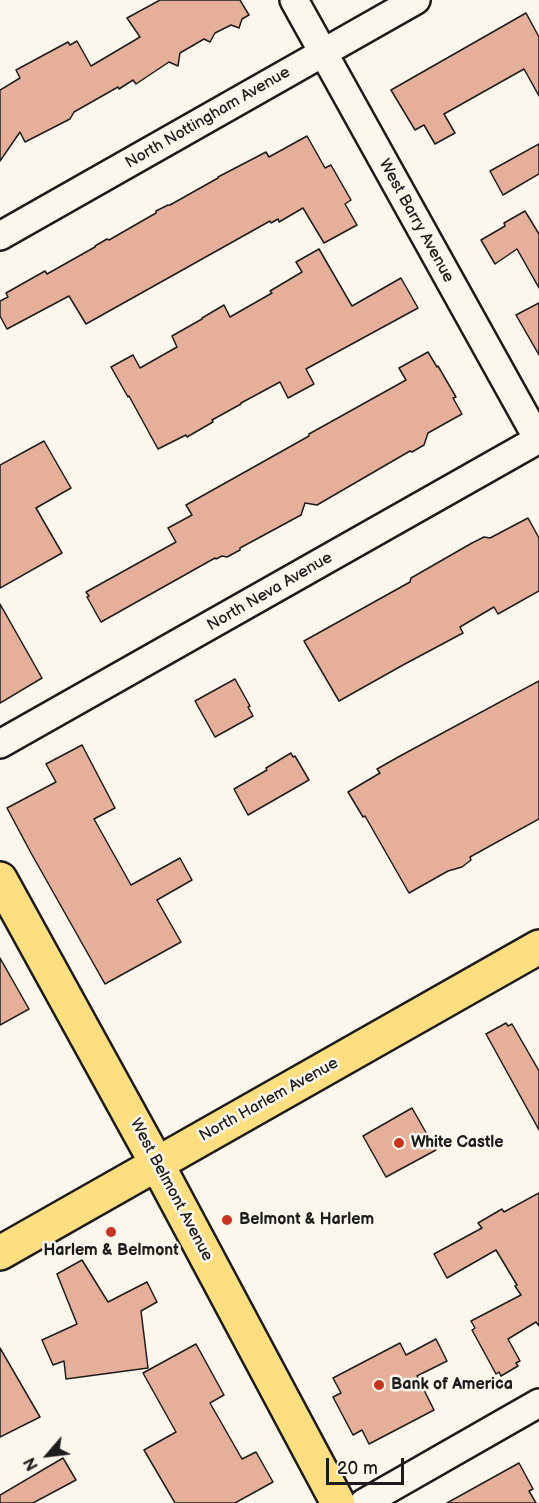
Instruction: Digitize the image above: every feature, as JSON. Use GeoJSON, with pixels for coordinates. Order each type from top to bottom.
{"type":"FeatureCollection","features":[{"type":"Feature","properties":{"kind":"main road","name":"West Belmont Avenue"},"geometry":{"type":"LineString","coordinates":[[0,879],[157,1164],[338,1503]]}},
{"type":"Feature","properties":{"kind":"main road","name":"North Harlem Avenue"},"geometry":{"type":"LineString","coordinates":[[0,1253],[539,947]]}},
{"type":"Feature","properties":{"kind":"street","name":"West Barry Avenue"},"geometry":{"type":"LineString","coordinates":[[294,0],[539,440]]}},
{"type":"Feature","properties":{"kind":"street","name":"North Nottingham Avenue"},"geometry":{"type":"LineString","coordinates":[[0,236],[416,0]]}},
{"type":"Feature","properties":{"kind":"street","name":"North Neva Avenue"},"geometry":{"type":"LineString","coordinates":[[0,744],[539,440]]}},
{"type":"Feature","properties":{"kind":"street"},"geometry":{"type":"LineString","coordinates":[[363,1503],[539,1403]]}},
{"type":"Feature","properties":{"kind":"building"},"geometry":{"type":"Polygon","coordinates":[[[160,0],[240,0],[249,15],[242,19],[239,28],[231,25],[215,33],[210,42],[204,39],[180,53],[178,66],[169,62],[136,84],[133,80],[119,89],[118,87],[74,112],[70,119],[25,142],[20,132],[0,161],[0,90],[20,78],[16,70],[68,42],[70,45],[77,41],[91,66],[140,37],[127,18],[160,0]]]}},
{"type":"Feature","properties":{"kind":"building"},"geometry":{"type":"Polygon","coordinates":[[[526,13],[539,37],[539,96],[524,69],[444,114],[455,133],[435,144],[424,125],[415,130],[391,90],[526,13]]]}},
{"type":"Feature","properties":{"kind":"building"},"geometry":{"type":"Polygon","coordinates":[[[307,136],[325,168],[331,165],[351,200],[345,204],[357,225],[324,243],[303,208],[279,222],[278,219],[271,223],[270,221],[86,324],[69,296],[7,329],[0,316],[0,301],[8,297],[6,293],[45,271],[47,274],[218,177],[266,152],[269,157],[307,136]]]}},
{"type":"Feature","properties":{"kind":"building"},"geometry":{"type":"Polygon","coordinates":[[[539,144],[539,174],[503,195],[490,171],[539,144]]]}},
{"type":"Feature","properties":{"kind":"building"},"geometry":{"type":"Polygon","coordinates":[[[525,211],[539,234],[539,288],[517,249],[495,264],[481,240],[525,211]]]}},
{"type":"Feature","properties":{"kind":"building"},"geometry":{"type":"Polygon","coordinates":[[[319,249],[352,306],[401,278],[418,308],[306,369],[314,384],[288,398],[280,382],[212,420],[213,422],[187,437],[186,435],[158,449],[111,367],[133,355],[140,368],[177,347],[172,336],[224,305],[230,317],[272,293],[270,291],[302,272],[296,262],[319,249]]]}},
{"type":"Feature","properties":{"kind":"building"},"geometry":{"type":"Polygon","coordinates":[[[539,303],[539,355],[516,315],[539,303]]]}},
{"type":"Feature","properties":{"kind":"building"},"geometry":{"type":"Polygon","coordinates":[[[428,352],[456,397],[453,398],[462,414],[428,433],[424,445],[412,452],[410,451],[317,505],[305,503],[301,515],[227,557],[215,558],[101,622],[86,592],[176,542],[168,528],[192,515],[186,505],[406,380],[399,368],[428,352]]]}},
{"type":"Feature","properties":{"kind":"building"},"geometry":{"type":"Polygon","coordinates":[[[44,441],[71,488],[36,508],[62,553],[0,588],[0,465],[44,441]]]}},
{"type":"Feature","properties":{"kind":"building"},"geometry":{"type":"Polygon","coordinates":[[[528,518],[539,538],[539,591],[498,614],[494,607],[460,627],[463,633],[339,701],[304,641],[410,582],[411,578],[472,543],[484,537],[490,538],[528,518]]]}},
{"type":"Feature","properties":{"kind":"building"},"geometry":{"type":"Polygon","coordinates":[[[0,604],[42,678],[0,703],[0,604]]]}},
{"type":"Feature","properties":{"kind":"building"},"geometry":{"type":"Polygon","coordinates":[[[235,679],[253,716],[215,737],[195,701],[235,679]]]}},
{"type":"Feature","properties":{"kind":"building"},"geometry":{"type":"Polygon","coordinates":[[[539,681],[539,819],[470,857],[471,860],[462,867],[448,871],[409,893],[365,816],[363,817],[348,792],[380,773],[377,769],[539,681]]]}},
{"type":"Feature","properties":{"kind":"building"},"geometry":{"type":"Polygon","coordinates":[[[82,745],[115,808],[94,819],[131,885],[180,858],[192,880],[157,900],[181,942],[105,984],[7,808],[56,782],[46,764],[82,745]]]}},
{"type":"Feature","properties":{"kind":"building"},"geometry":{"type":"Polygon","coordinates":[[[291,753],[309,780],[248,815],[234,789],[291,753]]]}},
{"type":"Feature","properties":{"kind":"building"},"geometry":{"type":"Polygon","coordinates":[[[0,958],[29,1009],[0,1025],[0,958]]]}},
{"type":"Feature","properties":{"kind":"building"},"geometry":{"type":"Polygon","coordinates":[[[506,1023],[508,1026],[512,1024],[539,1071],[539,1130],[486,1034],[506,1023]]]}},
{"type":"Feature","properties":{"kind":"building","name":"White Castle"},"geometry":{"type":"Polygon","coordinates":[[[412,1108],[436,1150],[386,1177],[363,1136],[412,1108]]]}},
{"type":"Feature","properties":{"kind":"building"},"geometry":{"type":"Polygon","coordinates":[[[539,1193],[539,1326],[536,1322],[508,1339],[520,1361],[516,1363],[518,1366],[501,1376],[499,1372],[496,1374],[472,1330],[475,1328],[471,1321],[521,1295],[515,1286],[517,1285],[496,1250],[447,1278],[434,1254],[482,1228],[478,1223],[502,1209],[504,1212],[539,1193]]]}},
{"type":"Feature","properties":{"kind":"building"},"geometry":{"type":"Polygon","coordinates":[[[82,1260],[108,1302],[147,1282],[157,1302],[141,1311],[148,1368],[66,1379],[64,1361],[53,1365],[42,1340],[77,1324],[57,1274],[82,1260]]]}},
{"type":"Feature","properties":{"kind":"building","name":"Bank of America"},"geometry":{"type":"Polygon","coordinates":[[[436,1339],[447,1361],[417,1376],[434,1410],[369,1444],[362,1430],[353,1435],[333,1397],[341,1393],[333,1378],[400,1343],[406,1355],[436,1339]]]}},
{"type":"Feature","properties":{"kind":"building"},"geometry":{"type":"Polygon","coordinates":[[[196,1344],[224,1395],[210,1403],[242,1459],[256,1452],[273,1482],[235,1503],[175,1503],[144,1450],[176,1432],[143,1373],[196,1344]]]}},
{"type":"Feature","properties":{"kind":"building"},"geometry":{"type":"Polygon","coordinates":[[[0,1348],[40,1417],[0,1437],[0,1348]]]}},
{"type":"Feature","properties":{"kind":"building"},"geometry":{"type":"Polygon","coordinates":[[[63,1458],[76,1480],[33,1503],[0,1503],[0,1495],[63,1458]]]}},
{"type":"Feature","properties":{"kind":"building"},"geometry":{"type":"Polygon","coordinates":[[[519,1463],[533,1489],[529,1491],[536,1503],[447,1503],[519,1463]]]}},
{"type":"Feature","properties":{"kind":"place","name":"White Castle"},"geometry":{"type":"Point","coordinates":[399,1143]}},
{"type":"Feature","properties":{"kind":"place","name":"Belmont & Harlem"},"geometry":{"type":"Point","coordinates":[227,1220]}},
{"type":"Feature","properties":{"kind":"place","name":"Harlem & Belmont"},"geometry":{"type":"Point","coordinates":[111,1232]}},
{"type":"Feature","properties":{"kind":"place","name":"Bank of America"},"geometry":{"type":"Point","coordinates":[379,1385]}}]}
